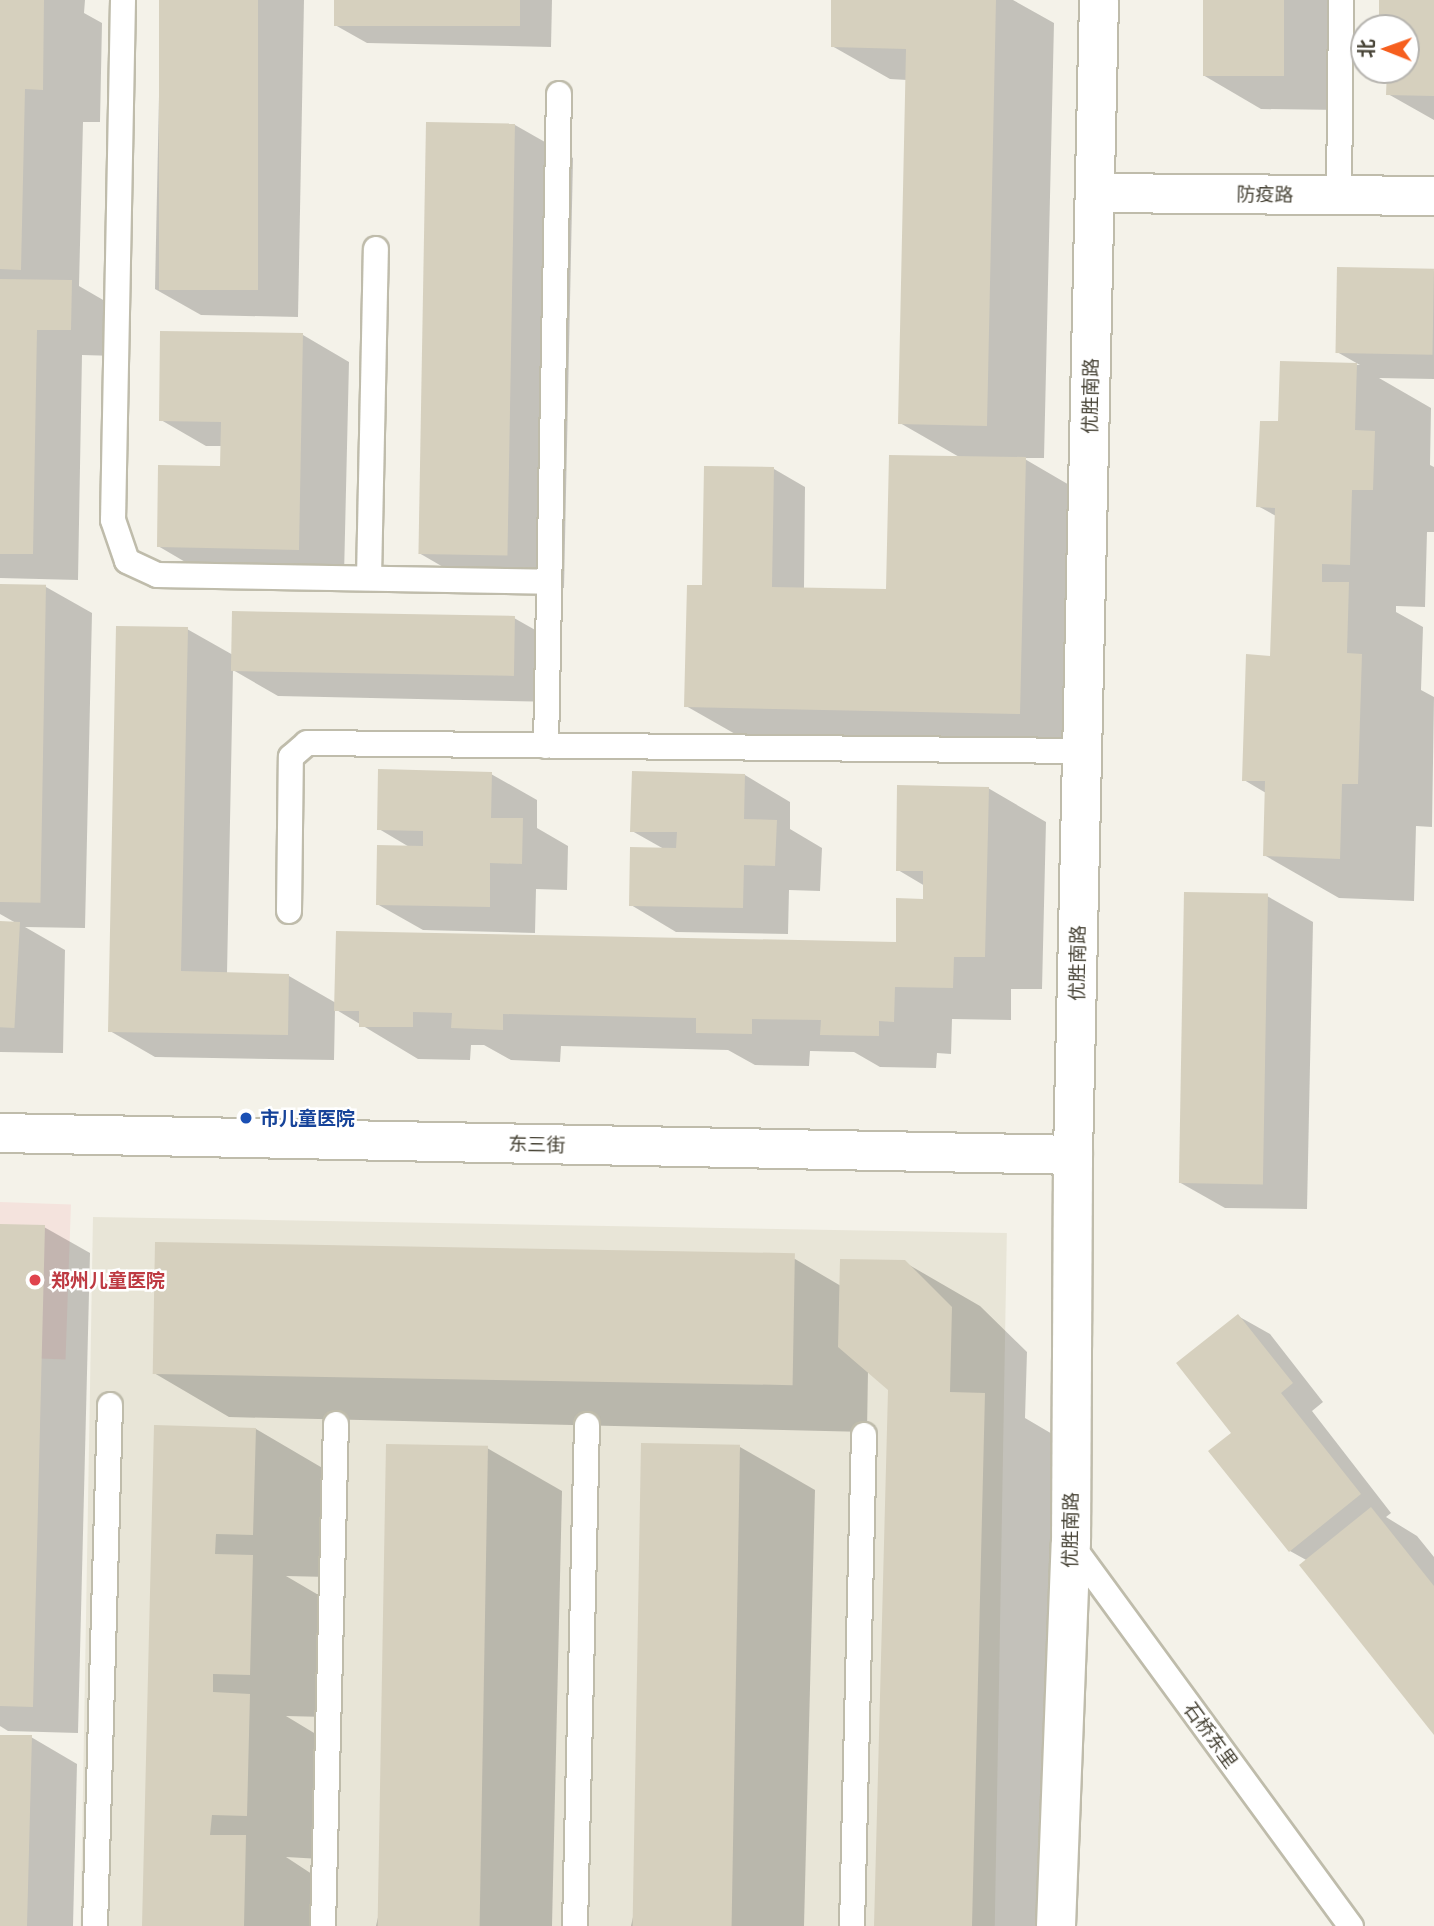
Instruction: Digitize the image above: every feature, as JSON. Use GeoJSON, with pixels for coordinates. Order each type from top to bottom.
{"type":"FeatureCollection","features":[{"type":"Feature","properties":{"kind":"street","name":"优胜南路"},"geometry":{"type":"LineString","coordinates":[[1056,1926],[1071,1545],[1073,1155],[1099,0]]}},
{"type":"Feature","properties":{"kind":"street","name":"防疫路"},"geometry":{"type":"LineString","coordinates":[[1095,192],[1434,196]]}},
{"type":"Feature","properties":{"kind":"street","name":"东三街"},"geometry":{"type":"LineString","coordinates":[[0,1133],[1073,1155]]}},
{"type":"Feature","properties":{"kind":"lane"},"geometry":{"type":"LineString","coordinates":[[123,0],[113,520],[127,561],[157,575],[549,582]]}},
{"type":"Feature","properties":{"kind":"lane"},"geometry":{"type":"LineString","coordinates":[[1339,195],[1341,0]]}},
{"type":"Feature","properties":{"kind":"lane"},"geometry":{"type":"LineString","coordinates":[[546,746],[559,94]]}},
{"type":"Feature","properties":{"kind":"lane"},"geometry":{"type":"LineString","coordinates":[[369,578],[376,249]]}},
{"type":"Feature","properties":{"kind":"lane"},"geometry":{"type":"LineString","coordinates":[[289,911],[291,757],[307,743],[1082,751]]}},
{"type":"Feature","properties":{"kind":"lane"},"geometry":{"type":"LineString","coordinates":[[95,1926],[110,1405]]}},
{"type":"Feature","properties":{"kind":"lane"},"geometry":{"type":"LineString","coordinates":[[323,1926],[336,1424]]}},
{"type":"Feature","properties":{"kind":"lane"},"geometry":{"type":"LineString","coordinates":[[575,1926],[586,1425]]}},
{"type":"Feature","properties":{"kind":"lane"},"geometry":{"type":"LineString","coordinates":[[852,1926],[864,1434]]}},
{"type":"Feature","properties":{"kind":"lane","name":"石桥东里"},"geometry":{"type":"LineString","coordinates":[[1071,1545],[1351,1926]]}},
{"type":"Feature","properties":{"kind":"shaded area","name":"郑州儿童医院"},"geometry":{"type":"Polygon","coordinates":[[[0,1202],[71,1204],[66,1359],[0,1357],[0,1202]]]}},
{"type":"Feature","properties":{"kind":"shaded area"},"geometry":{"type":"Polygon","coordinates":[[[93,1217],[1007,1233],[995,1926],[81,1926],[93,1217]]]}},
{"type":"Feature","properties":{"kind":"building"},"geometry":{"type":"Polygon","coordinates":[[[0,0],[44,0],[43,90],[25,89],[21,270],[0,269],[0,0]]]}},
{"type":"Feature","properties":{"kind":"building"},"geometry":{"type":"Polygon","coordinates":[[[159,0],[258,0],[258,290],[159,290],[159,0]]]}},
{"type":"Feature","properties":{"kind":"building"},"geometry":{"type":"Polygon","coordinates":[[[334,0],[520,0],[520,26],[334,26],[334,0]]]}},
{"type":"Feature","properties":{"kind":"building"},"geometry":{"type":"Polygon","coordinates":[[[831,0],[996,0],[987,426],[898,424],[906,49],[831,47],[831,0]]]}},
{"type":"Feature","properties":{"kind":"building"},"geometry":{"type":"Polygon","coordinates":[[[1203,0],[1284,0],[1284,76],[1203,76],[1203,0]]]}},
{"type":"Feature","properties":{"kind":"building"},"geometry":{"type":"Polygon","coordinates":[[[1379,0],[1434,0],[1434,96],[1386,95],[1386,84],[1420,84],[1420,14],[1379,14],[1379,0]]]}},
{"type":"Feature","properties":{"kind":"building"},"geometry":{"type":"Polygon","coordinates":[[[426,122],[515,124],[507,555],[418,554],[426,122]]]}},
{"type":"Feature","properties":{"kind":"building"},"geometry":{"type":"Polygon","coordinates":[[[1337,267],[1434,269],[1432,355],[1335,353],[1337,267]]]}},
{"type":"Feature","properties":{"kind":"building"},"geometry":{"type":"Polygon","coordinates":[[[0,279],[72,280],[71,330],[37,330],[33,554],[0,554],[0,279]]]}},
{"type":"Feature","properties":{"kind":"building"},"geometry":{"type":"Polygon","coordinates":[[[160,331],[303,333],[299,550],[157,547],[158,465],[220,466],[221,422],[159,421],[160,331]]]}},
{"type":"Feature","properties":{"kind":"building"},"geometry":{"type":"Polygon","coordinates":[[[1280,361],[1357,363],[1355,430],[1375,431],[1373,490],[1352,490],[1350,565],[1322,564],[1322,582],[1349,582],[1347,653],[1362,654],[1358,784],[1342,784],[1340,859],[1263,856],[1265,781],[1242,781],[1246,654],[1270,656],[1275,508],[1256,507],[1260,421],[1278,421],[1280,361]]]}},
{"type":"Feature","properties":{"kind":"building"},"geometry":{"type":"Polygon","coordinates":[[[889,455],[1026,457],[1020,714],[684,707],[687,585],[702,585],[704,466],[774,467],[772,587],[886,589],[889,455]]]}},
{"type":"Feature","properties":{"kind":"building"},"geometry":{"type":"Polygon","coordinates":[[[0,584],[46,585],[40,903],[0,902],[0,584]]]}},
{"type":"Feature","properties":{"kind":"building"},"geometry":{"type":"Polygon","coordinates":[[[232,611],[515,616],[514,676],[231,671],[232,611]]]}},
{"type":"Feature","properties":{"kind":"building"},"geometry":{"type":"Polygon","coordinates":[[[116,626],[188,627],[181,971],[289,974],[288,1035],[108,1032],[116,626]]]}},
{"type":"Feature","properties":{"kind":"building"},"geometry":{"type":"Polygon","coordinates":[[[378,769],[492,772],[491,818],[523,818],[522,864],[490,863],[490,907],[376,905],[377,845],[423,846],[423,831],[377,830],[378,769]]]}},
{"type":"Feature","properties":{"kind":"building"},"geometry":{"type":"Polygon","coordinates":[[[632,771],[745,774],[744,819],[777,820],[775,866],[744,865],[743,908],[629,906],[630,847],[676,848],[677,832],[630,832],[632,771]]]}},
{"type":"Feature","properties":{"kind":"building"},"geometry":{"type":"Polygon","coordinates":[[[897,785],[989,787],[985,957],[954,957],[953,988],[895,987],[894,1022],[879,1021],[879,1036],[820,1035],[821,1020],[752,1019],[752,1034],[696,1033],[696,1018],[503,1014],[503,1030],[451,1028],[452,1013],[413,1012],[413,1027],[359,1027],[359,1011],[334,1011],[336,931],[896,942],[896,898],[923,899],[923,871],[896,871],[897,785]]]}},
{"type":"Feature","properties":{"kind":"building"},"geometry":{"type":"Polygon","coordinates":[[[1184,892],[1268,893],[1263,1184],[1179,1183],[1184,892]]]}},
{"type":"Feature","properties":{"kind":"building"},"geometry":{"type":"Polygon","coordinates":[[[0,921],[20,922],[14,1028],[0,1027],[0,921]]]}},
{"type":"Feature","properties":{"kind":"building"},"geometry":{"type":"Polygon","coordinates":[[[0,1224],[45,1225],[33,1707],[0,1706],[0,1224]]]}},
{"type":"Feature","properties":{"kind":"building"},"geometry":{"type":"Polygon","coordinates":[[[155,1242],[795,1253],[793,1385],[153,1374],[155,1242]]]}},
{"type":"Feature","properties":{"kind":"building"},"geometry":{"type":"Polygon","coordinates":[[[840,1259],[905,1260],[952,1307],[950,1392],[985,1393],[972,1926],[874,1926],[888,1390],[838,1347],[840,1259]]]}},
{"type":"Feature","properties":{"kind":"building"},"geometry":{"type":"Polygon","coordinates":[[[1238,1314],[1293,1383],[1281,1393],[1361,1494],[1289,1552],[1208,1451],[1231,1433],[1176,1363],[1238,1314]]]}},
{"type":"Feature","properties":{"kind":"building"},"geometry":{"type":"Polygon","coordinates":[[[154,1425],[256,1428],[253,1535],[216,1534],[215,1554],[253,1555],[250,1675],[213,1674],[213,1692],[250,1694],[247,1816],[212,1815],[210,1835],[246,1835],[244,1926],[142,1926],[154,1425]]]}},
{"type":"Feature","properties":{"kind":"building"},"geometry":{"type":"Polygon","coordinates":[[[641,1443],[740,1445],[732,1926],[633,1926],[641,1443]]]}},
{"type":"Feature","properties":{"kind":"building"},"geometry":{"type":"Polygon","coordinates":[[[386,1444],[488,1446],[480,1926],[378,1926],[386,1444]]]}},
{"type":"Feature","properties":{"kind":"building"},"geometry":{"type":"Polygon","coordinates":[[[1371,1507],[1434,1586],[1434,1735],[1299,1565],[1371,1507]]]}},
{"type":"Feature","properties":{"kind":"building"},"geometry":{"type":"Polygon","coordinates":[[[0,1735],[32,1735],[27,1926],[0,1926],[0,1735]]]}},
{"type":"Feature","properties":{"kind":"place","name":"市儿童医院"},"geometry":{"type":"Point","coordinates":[246,1118]}},
{"type":"Feature","properties":{"kind":"place","name":"郑州儿童医院"},"geometry":{"type":"Point","coordinates":[35,1280]}}]}
